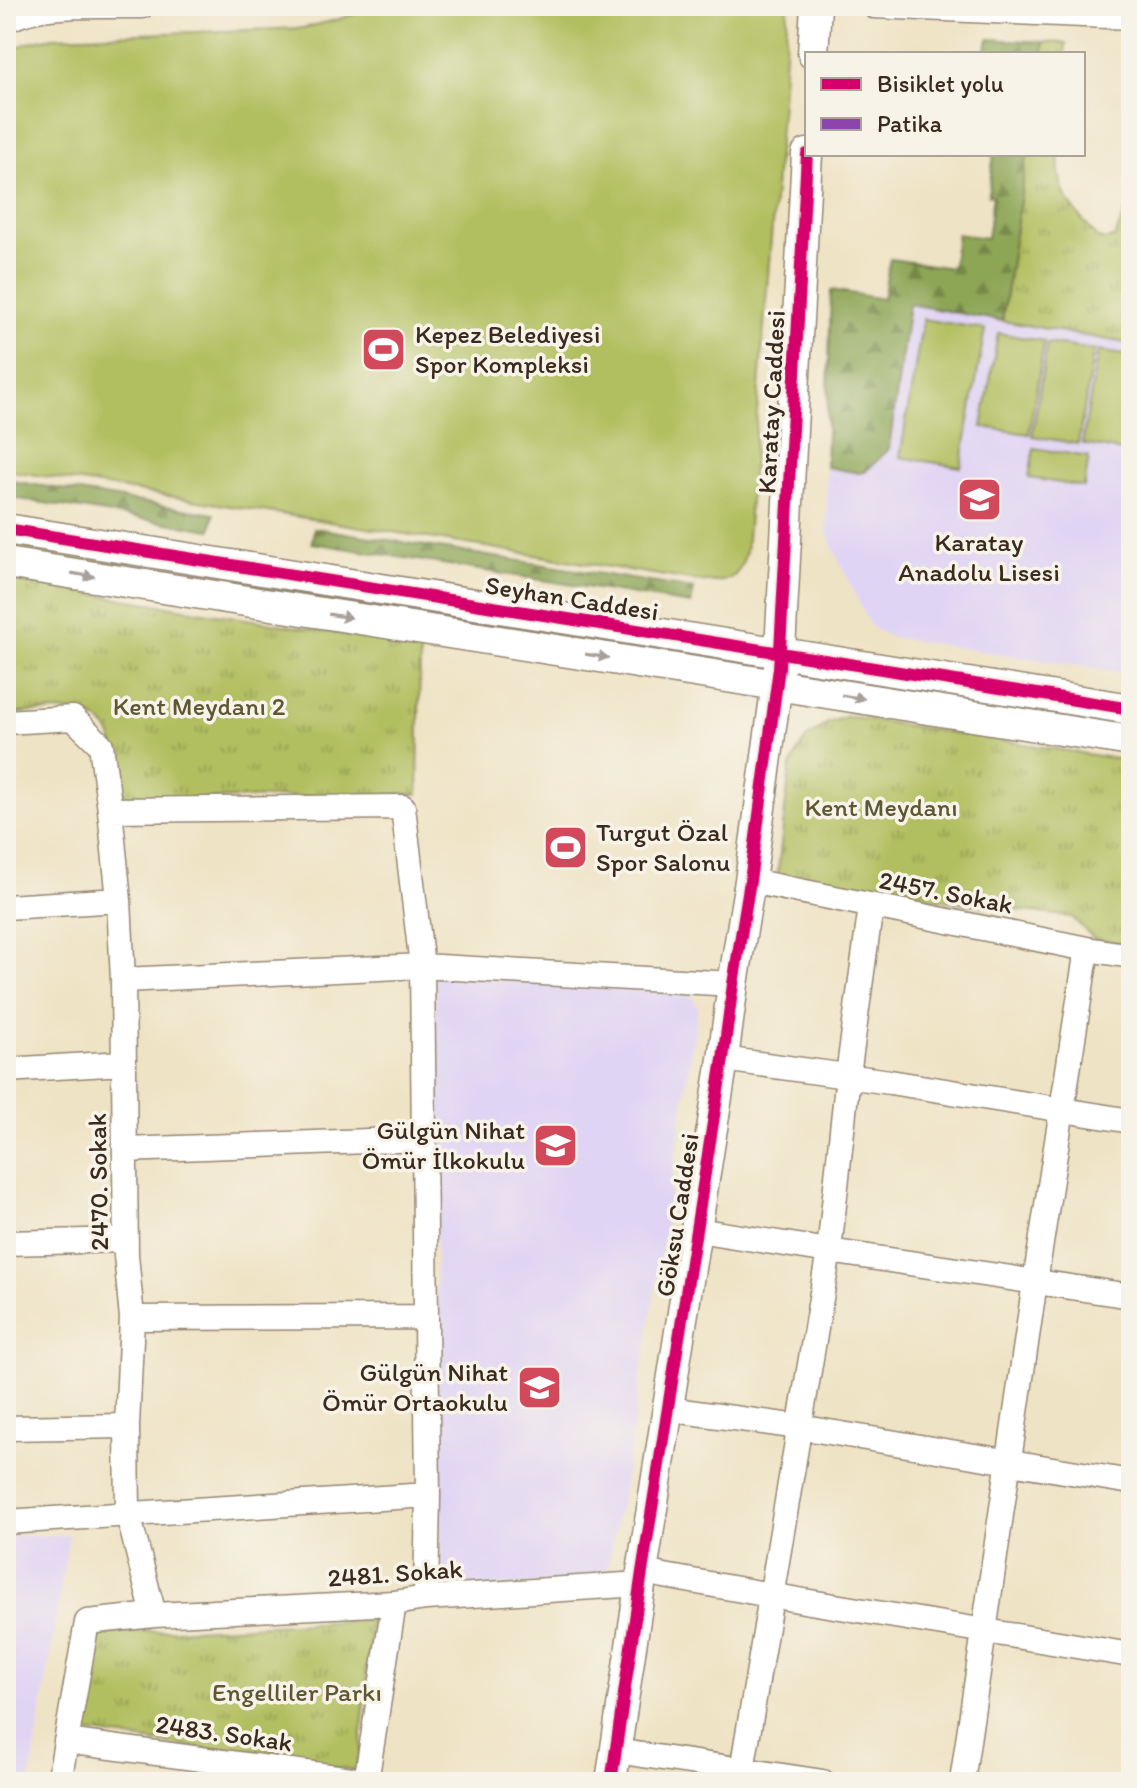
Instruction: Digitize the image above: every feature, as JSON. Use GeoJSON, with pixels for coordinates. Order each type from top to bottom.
{"type":"FeatureCollection","features":[{"type":"Feature","properties":{"kind":"street"},"geometry":{"type":"LineString","coordinates":[[6,21],[29,11],[63,7],[142,6]]}},
{"type":"Feature","properties":{"kind":"street"},"geometry":{"type":"LineString","coordinates":[[813,52],[816,6]]}},
{"type":"Feature","properties":{"kind":"street"},"geometry":{"type":"LineString","coordinates":[[874,6],[1131,17]]}},
{"type":"Feature","properties":{"kind":"street","name":"Karatay Caddesi"},"geometry":{"type":"LineString","coordinates":[[780,653],[807,156]]}},
{"type":"Feature","properties":{"kind":"street","name":"Seyhan Caddesi"},"geometry":{"type":"LineString","coordinates":[[6,529],[1131,709]]}},
{"type":"Feature","properties":{"kind":"street","name":"Seyhan Caddesi"},"geometry":{"type":"LineString","coordinates":[[6,563],[1131,741]]}},
{"type":"Feature","properties":{"kind":"street","name":"Göksu Caddesi"},"geometry":{"type":"LineString","coordinates":[[611,1782],[750,881],[780,653]]}},
{"type":"Feature","properties":{"kind":"street","name":"2470. Sokak"},"geometry":{"type":"LineString","coordinates":[[6,722],[73,718],[101,745],[119,900],[123,980],[126,1240],[132,1318],[127,1426],[128,1514],[154,1615]]}},
{"type":"Feature","properties":{"kind":"street"},"geometry":{"type":"LineString","coordinates":[[110,810],[403,807],[422,966],[428,1495],[426,1598]]}},
{"type":"Feature","properties":{"kind":"street","name":"2457. Sokak"},"geometry":{"type":"LineString","coordinates":[[750,881],[1131,956]]}},
{"type":"Feature","properties":{"kind":"street"},"geometry":{"type":"LineString","coordinates":[[6,907],[119,900]]}},
{"type":"Feature","properties":{"kind":"street"},"geometry":{"type":"LineString","coordinates":[[740,1775],[829,1251],[848,1075],[871,906]]}},
{"type":"Feature","properties":{"kind":"street"},"geometry":{"type":"LineString","coordinates":[[962,1782],[1087,949]]}},
{"type":"Feature","properties":{"kind":"street"},"geometry":{"type":"LineString","coordinates":[[123,980],[422,966],[733,984]]}},
{"type":"Feature","properties":{"kind":"street"},"geometry":{"type":"LineString","coordinates":[[723,1059],[848,1075],[1131,1121]]}},
{"type":"Feature","properties":{"kind":"street"},"geometry":{"type":"LineString","coordinates":[[6,1070],[124,1063]]}},
{"type":"Feature","properties":{"kind":"street"},"geometry":{"type":"LineString","coordinates":[[125,1150],[424,1139]]}},
{"type":"Feature","properties":{"kind":"street"},"geometry":{"type":"LineString","coordinates":[[697,1230],[1131,1296]]}},
{"type":"Feature","properties":{"kind":"street"},"geometry":{"type":"LineString","coordinates":[[6,1243],[126,1240]]}},
{"type":"Feature","properties":{"kind":"street"},"geometry":{"type":"LineString","coordinates":[[132,1318],[426,1317]]}},
{"type":"Feature","properties":{"kind":"street"},"geometry":{"type":"LineString","coordinates":[[667,1409],[799,1427],[1131,1482]]}},
{"type":"Feature","properties":{"kind":"street"},"geometry":{"type":"LineString","coordinates":[[6,1428],[127,1426]]}},
{"type":"Feature","properties":{"kind":"street"},"geometry":{"type":"LineString","coordinates":[[6,1522],[428,1495]]}},
{"type":"Feature","properties":{"kind":"street","name":"2481. Sokak"},"geometry":{"type":"LineString","coordinates":[[66,1741],[87,1622],[154,1615],[394,1603],[641,1578],[772,1596],[1131,1655]]}},
{"type":"Feature","properties":{"kind":"street"},"geometry":{"type":"LineString","coordinates":[[369,1782],[394,1603]]}},
{"type":"Feature","properties":{"kind":"street"},"geometry":{"type":"LineString","coordinates":[[59,1782],[66,1741]]}},
{"type":"Feature","properties":{"kind":"street","name":"2483. Sokak"},"geometry":{"type":"LineString","coordinates":[[66,1741],[369,1782]]}},
{"type":"Feature","properties":{"kind":"street"},"geometry":{"type":"LineString","coordinates":[[616,1751],[740,1775],[823,1782]]}},
{"type":"Feature","properties":{"kind":"shaded area","name":"Karatay Anadolu Lisesi"},"geometry":{"type":"Polygon","coordinates":[[[831,290],[1131,344],[1131,674],[891,637],[869,624],[827,532],[831,290]]]}},
{"type":"Feature","properties":{"kind":"shaded area"},"geometry":{"type":"Polygon","coordinates":[[[436,975],[689,993],[698,1007],[624,1483],[605,1579],[442,1590],[436,1284],[436,975]]]}},
{"type":"Feature","properties":{"kind":"shaded area"},"geometry":{"type":"Polygon","coordinates":[[[69,1535],[30,1782],[6,1782],[6,1536],[69,1535]]]}},
{"type":"Feature","properties":{"kind":"green space","name":"Kepez Belediyesi Spor Kompleksi"},"geometry":{"type":"Polygon","coordinates":[[[378,6],[788,6],[746,551],[740,568],[732,577],[720,582],[703,582],[6,470],[6,55],[29,43],[54,37],[303,28],[378,6]]]}},
{"type":"Feature","properties":{"kind":"green space"},"geometry":{"type":"Polygon","coordinates":[[[988,39],[1044,42],[1042,52],[985,52],[988,39]]]}},
{"type":"Feature","properties":{"kind":"green space"},"geometry":{"type":"Polygon","coordinates":[[[1044,42],[1066,43],[1065,52],[1043,52],[1044,42]]]}},
{"type":"Feature","properties":{"kind":"green space"},"geometry":{"type":"Polygon","coordinates":[[[994,156],[1027,156],[1002,321],[909,304],[889,449],[865,472],[826,467],[831,290],[883,299],[890,259],[952,268],[957,234],[987,238],[993,196],[988,195],[994,156]]]}},
{"type":"Feature","properties":{"kind":"green space"},"geometry":{"type":"Polygon","coordinates":[[[1027,156],[1059,156],[1063,191],[1097,238],[1106,240],[1115,237],[1131,199],[1131,344],[1002,321],[1027,156]]]}},
{"type":"Feature","properties":{"kind":"green space"},"geometry":{"type":"Polygon","coordinates":[[[923,319],[985,329],[961,467],[900,457],[923,319]]]}},
{"type":"Feature","properties":{"kind":"green space"},"geometry":{"type":"Polygon","coordinates":[[[998,333],[1044,341],[1029,434],[982,427],[998,333]]]}},
{"type":"Feature","properties":{"kind":"green space"},"geometry":{"type":"Polygon","coordinates":[[[1047,343],[1094,350],[1078,444],[1032,436],[1047,343]]]}},
{"type":"Feature","properties":{"kind":"green space"},"geometry":{"type":"Polygon","coordinates":[[[1098,351],[1131,356],[1129,452],[1082,444],[1098,351]]]}},
{"type":"Feature","properties":{"kind":"green space"},"geometry":{"type":"Polygon","coordinates":[[[1034,448],[1089,457],[1084,487],[1029,478],[1034,448]]]}},
{"type":"Feature","properties":{"kind":"green space"},"geometry":{"type":"Polygon","coordinates":[[[6,480],[214,514],[211,530],[6,497],[6,480]]]}},
{"type":"Feature","properties":{"kind":"green space"},"geometry":{"type":"Polygon","coordinates":[[[314,528],[694,589],[691,604],[312,543],[314,528]]]}},
{"type":"Feature","properties":{"kind":"green space"},"geometry":{"type":"Polygon","coordinates":[[[6,544],[753,663],[752,669],[6,551],[6,544]]]}},
{"type":"Feature","properties":{"kind":"green space","name":"Kent Meydanı 2"},"geometry":{"type":"Polygon","coordinates":[[[6,580],[420,647],[418,794],[118,801],[112,739],[106,727],[95,718],[50,711],[6,714],[6,580]]]}},
{"type":"Feature","properties":{"kind":"green space"},"geometry":{"type":"Polygon","coordinates":[[[832,676],[1131,723],[1131,729],[831,681],[832,676]]]}},
{"type":"Feature","properties":{"kind":"green space","name":"Kent Meydanı"},"geometry":{"type":"Polygon","coordinates":[[[848,716],[1131,761],[1131,945],[1094,939],[1072,917],[777,879],[790,768],[807,738],[828,723],[848,716]]]}},
{"type":"Feature","properties":{"kind":"green space","name":"Engelliler Parkı"},"geometry":{"type":"Polygon","coordinates":[[[371,1620],[359,1771],[78,1731],[97,1634],[371,1620]]]}},
{"type":"Feature","properties":{"kind":"cycle path"},"geometry":{"type":"LineString","coordinates":[[611,1782],[750,881],[779,668],[807,156]]}},
{"type":"Feature","properties":{"kind":"cycle path"},"geometry":{"type":"LineString","coordinates":[[6,529],[1131,709]]}},
{"type":"Feature","properties":{"kind":"place","name":"Kepez Belediyesi Spor Kompleksi"},"geometry":{"type":"Point","coordinates":[384,349]}},
{"type":"Feature","properties":{"kind":"place","name":"Karatay Anadolu Lisesi"},"geometry":{"type":"Point","coordinates":[979,499]}},
{"type":"Feature","properties":{"kind":"place","name":"Turgut Özal Spor Salonu"},"geometry":{"type":"Point","coordinates":[565,847]}},
{"type":"Feature","properties":{"kind":"place","name":"Gülgün Nihat Ömür İlkokulu"},"geometry":{"type":"Point","coordinates":[556,1145]}},
{"type":"Feature","properties":{"kind":"place","name":"Gülgün Nihat Ömür Ortaokulu"},"geometry":{"type":"Point","coordinates":[539,1387]}}]}
